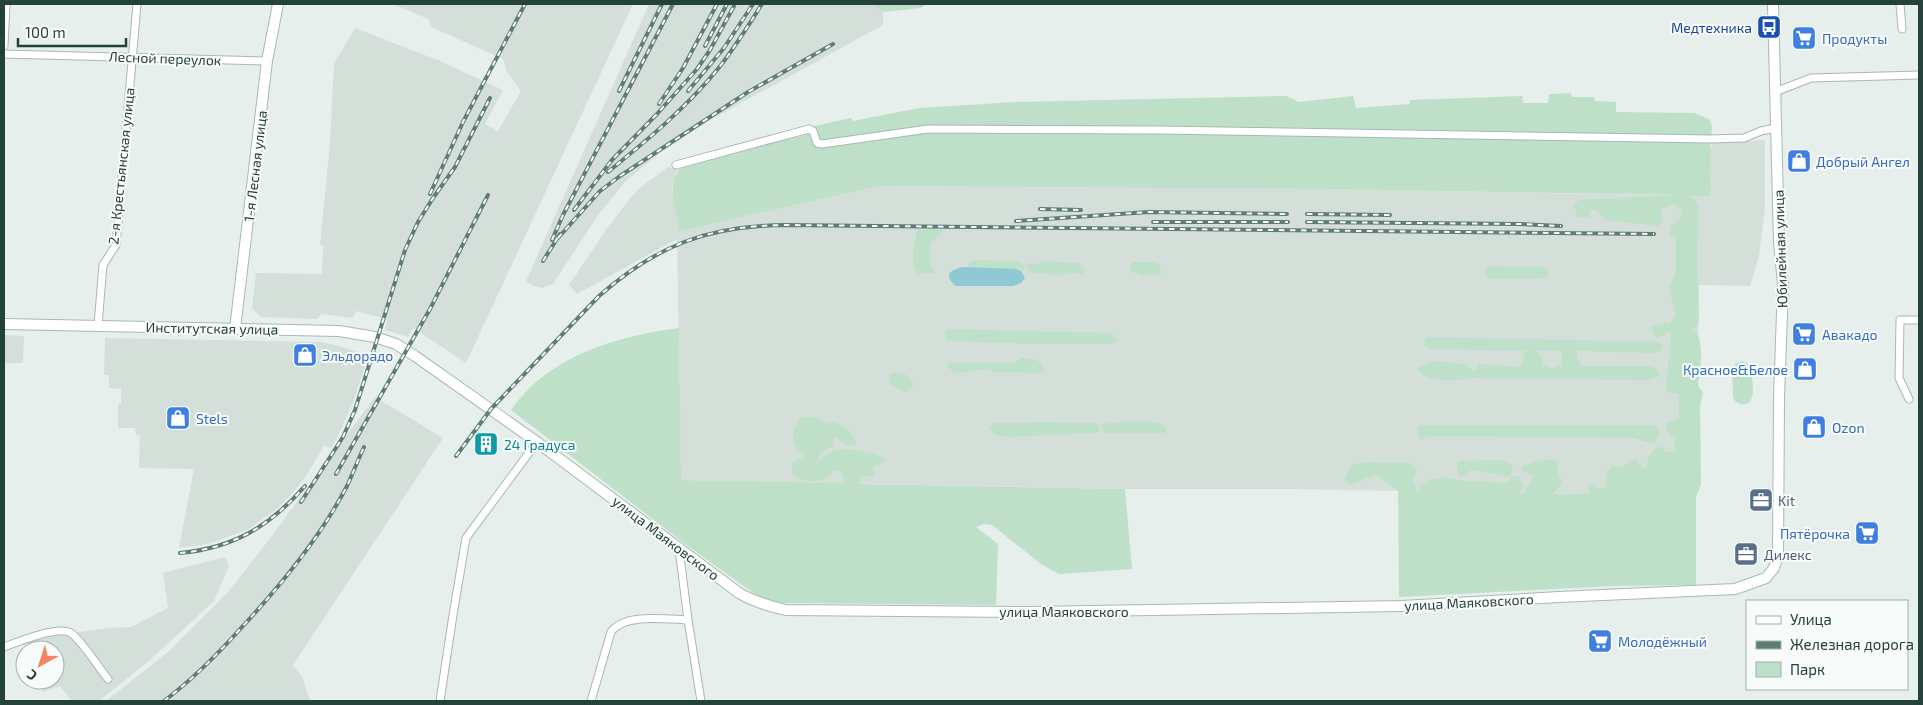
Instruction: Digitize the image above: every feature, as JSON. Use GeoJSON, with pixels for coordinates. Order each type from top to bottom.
{"type":"FeatureCollection","features":[{"type":"Feature","properties":{"kind":"street"},"geometry":{"type":"LineString","coordinates":[[4,46],[6,4]]}},
{"type":"Feature","properties":{"kind":"street","name":"2-я Крестьянская улица"},"geometry":{"type":"LineString","coordinates":[[98,325],[103,265],[116,245],[122,158],[134,57],[137,4]]}},
{"type":"Feature","properties":{"kind":"street","name":"1-я Лесная улица"},"geometry":{"type":"LineString","coordinates":[[235,330],[267,61],[278,4]]}},
{"type":"Feature","properties":{"kind":"street","name":"Юбилейная улица"},"geometry":{"type":"LineString","coordinates":[[1773,4],[1778,242],[1784,284],[1779,398],[1778,555]]}},
{"type":"Feature","properties":{"kind":"street"},"geometry":{"type":"LineString","coordinates":[[1900,4],[1902,29]]}},
{"type":"Feature","properties":{"kind":"street","name":"Лесной переулок"},"geometry":{"type":"LineString","coordinates":[[4,54],[267,61]]}},
{"type":"Feature","properties":{"kind":"street"},"geometry":{"type":"LineString","coordinates":[[1775,92],[1810,78],[1919,75]]}},
{"type":"Feature","properties":{"kind":"street"},"geometry":{"type":"LineString","coordinates":[[676,165],[809,129],[813,131],[817,143],[822,144],[928,129],[1149,130],[1710,139],[1744,138],[1761,131],[1776,128]]}},
{"type":"Feature","properties":{"kind":"street"},"geometry":{"type":"LineString","coordinates":[[1909,399],[1899,378],[1900,320],[1919,320]]}},
{"type":"Feature","properties":{"kind":"street","name":"Институтская улица"},"geometry":{"type":"LineString","coordinates":[[4,324],[339,331],[375,336],[396,344],[415,356]]}},
{"type":"Feature","properties":{"kind":"street","name":"улица Маяковского"},"geometry":{"type":"LineString","coordinates":[[415,356],[537,442],[679,549],[752,600],[786,610],[1032,612],[1402,606],[1735,589],[1766,578],[1774,568],[1778,555]]}},
{"type":"Feature","properties":{"kind":"street"},"geometry":{"type":"LineString","coordinates":[[440,701],[452,615],[466,538],[537,442]]}},
{"type":"Feature","properties":{"kind":"street"},"geometry":{"type":"LineString","coordinates":[[679,549],[701,701]]}},
{"type":"Feature","properties":{"kind":"street"},"geometry":{"type":"LineString","coordinates":[[591,701],[614,627],[622,622],[644,619],[688,620]]}},
{"type":"Feature","properties":{"kind":"street"},"geometry":{"type":"LineString","coordinates":[[4,646],[48,633],[66,631],[79,642],[108,679]]}},
{"type":"Feature","properties":{"kind":"shaded area"},"geometry":{"type":"Polygon","coordinates":[[[393,4],[633,4],[466,363],[413,328],[408,337],[385,330],[387,319],[356,311],[353,318],[321,314],[317,319],[261,317],[252,308],[256,273],[322,274],[323,245],[320,245],[330,143],[334,64],[355,28],[440,61],[503,90],[485,124],[498,131],[521,91],[507,72],[503,59],[431,27],[428,19],[393,4]]]}},
{"type":"Feature","properties":{"kind":"shaded area"},"geometry":{"type":"Polygon","coordinates":[[[649,4],[870,4],[883,12],[883,25],[699,126],[662,151],[626,181],[598,215],[553,284],[542,288],[534,286],[526,281],[649,4]]]}},
{"type":"Feature","properties":{"kind":"shaded area"},"geometry":{"type":"Polygon","coordinates":[[[1765,140],[1765,208],[1759,256],[1750,286],[1699,285],[1696,496],[1289,489],[1125,489],[681,480],[677,239],[577,294],[569,285],[608,227],[631,197],[668,167],[679,169],[672,187],[680,231],[880,186],[1322,189],[1711,196],[1710,148],[1714,143],[1765,140]]]}},
{"type":"Feature","properties":{"kind":"shaded area"},"geometry":{"type":"Polygon","coordinates":[[[4,335],[24,336],[23,363],[4,363],[4,335]]]}},
{"type":"Feature","properties":{"kind":"shaded area"},"geometry":{"type":"Polygon","coordinates":[[[105,338],[320,342],[343,347],[368,356],[354,400],[337,438],[331,448],[324,446],[304,479],[290,496],[277,509],[247,530],[208,544],[179,548],[194,469],[139,468],[140,435],[136,435],[135,428],[118,428],[118,404],[121,404],[121,389],[109,388],[109,375],[104,375],[105,338]]]}},
{"type":"Feature","properties":{"kind":"shaded area"},"geometry":{"type":"Polygon","coordinates":[[[375,397],[443,438],[293,665],[302,677],[310,701],[106,701],[168,652],[228,592],[375,397]]]}},
{"type":"Feature","properties":{"kind":"shaded area"},"geometry":{"type":"Polygon","coordinates":[[[225,557],[229,566],[214,601],[151,659],[99,701],[72,701],[63,690],[65,690],[65,640],[36,640],[41,637],[131,627],[168,608],[163,573],[225,557]]]}},
{"type":"Feature","properties":{"kind":"green space"},"geometry":{"type":"Polygon","coordinates":[[[870,4],[927,4],[921,8],[883,12],[870,4]]]}},
{"type":"Feature","properties":{"kind":"green space"},"geometry":{"type":"Polygon","coordinates":[[[1571,93],[1572,97],[1594,97],[1595,101],[1616,102],[1616,112],[1695,113],[1710,120],[1712,127],[1710,148],[1711,196],[1682,196],[1694,198],[1698,204],[1699,224],[1697,252],[1699,317],[1698,325],[1693,328],[1700,340],[1701,364],[1698,386],[1703,392],[1700,406],[1701,484],[1696,497],[1696,585],[1613,586],[1399,597],[1398,491],[1380,477],[1374,475],[1351,485],[1344,480],[1352,464],[1369,462],[1411,463],[1417,469],[1413,481],[1417,488],[1415,491],[1419,491],[1418,489],[1422,484],[1430,479],[1447,477],[1458,480],[1506,483],[1513,476],[1518,476],[1524,484],[1519,493],[1526,493],[1525,488],[1530,483],[1533,475],[1522,471],[1522,466],[1550,459],[1559,462],[1557,469],[1562,483],[1553,494],[1591,494],[1587,487],[1591,484],[1598,489],[1604,488],[1608,470],[1613,465],[1621,468],[1635,459],[1646,469],[1650,456],[1657,448],[1660,446],[1666,453],[1674,450],[1675,440],[1666,429],[1667,422],[1675,421],[1679,418],[1679,394],[1668,392],[1666,389],[1671,333],[1668,332],[1658,338],[1654,336],[1651,327],[1669,324],[1676,315],[1669,287],[1676,272],[1676,241],[1670,234],[1671,226],[1680,219],[1682,212],[1675,204],[1660,209],[1663,221],[1658,226],[1605,220],[1599,212],[1591,209],[1589,217],[1578,217],[1573,205],[1579,200],[1676,195],[1322,189],[880,186],[680,231],[674,205],[674,179],[684,165],[805,135],[814,126],[851,118],[853,121],[919,108],[1015,102],[1286,96],[1299,102],[1353,96],[1356,108],[1410,104],[1410,100],[1522,96],[1523,103],[1548,103],[1549,94],[1571,93]]]}},
{"type":"Feature","properties":{"kind":"green space"},"geometry":{"type":"Polygon","coordinates":[[[938,228],[943,231],[930,243],[930,266],[935,269],[934,273],[918,274],[913,264],[917,231],[919,229],[938,228]]]}},
{"type":"Feature","properties":{"kind":"green space"},"geometry":{"type":"Polygon","coordinates":[[[978,260],[1021,262],[1025,267],[1023,270],[1014,271],[969,267],[970,262],[978,260]]]}},
{"type":"Feature","properties":{"kind":"green space"},"geometry":{"type":"Polygon","coordinates":[[[1042,261],[1077,263],[1083,266],[1085,271],[1082,274],[1068,273],[1063,276],[1047,273],[1034,274],[1029,271],[1027,265],[1029,263],[1036,265],[1042,261]]]}},
{"type":"Feature","properties":{"kind":"green space"},"geometry":{"type":"Polygon","coordinates":[[[1132,262],[1157,262],[1160,265],[1161,272],[1158,275],[1142,275],[1131,271],[1130,266],[1132,262]]]}},
{"type":"Feature","properties":{"kind":"green space"},"geometry":{"type":"Polygon","coordinates":[[[1490,266],[1543,267],[1549,271],[1546,278],[1488,279],[1485,274],[1486,269],[1490,266]]]}},
{"type":"Feature","properties":{"kind":"green space"},"geometry":{"type":"Polygon","coordinates":[[[679,328],[681,480],[845,483],[841,471],[833,471],[825,478],[814,481],[803,480],[793,475],[792,465],[795,460],[802,458],[804,454],[793,441],[795,428],[801,417],[814,417],[829,424],[834,422],[841,426],[849,432],[856,442],[855,446],[847,445],[834,436],[833,446],[821,452],[818,459],[820,460],[833,451],[852,450],[867,452],[885,459],[882,464],[874,466],[872,470],[875,474],[872,477],[864,475],[860,477],[859,484],[1125,489],[1132,569],[1059,574],[1041,564],[992,525],[984,524],[976,527],[998,544],[996,605],[778,603],[759,597],[685,544],[511,410],[526,391],[564,362],[608,343],[679,328]]]}},
{"type":"Feature","properties":{"kind":"green space"},"geometry":{"type":"Polygon","coordinates":[[[949,329],[1111,333],[1117,338],[1116,342],[1112,344],[948,341],[945,332],[949,329]]]}},
{"type":"Feature","properties":{"kind":"green space"},"geometry":{"type":"Polygon","coordinates":[[[1427,337],[1658,342],[1663,347],[1661,351],[1652,353],[1577,351],[1577,359],[1581,366],[1649,366],[1656,368],[1660,374],[1658,377],[1650,380],[1474,378],[1444,380],[1429,377],[1417,369],[1437,361],[1465,364],[1475,371],[1479,364],[1519,367],[1521,366],[1525,351],[1429,349],[1425,346],[1424,341],[1427,337]],[[1537,351],[1544,360],[1542,364],[1553,368],[1561,365],[1562,351],[1537,351]]]}},
{"type":"Feature","properties":{"kind":"green space"},"geometry":{"type":"Polygon","coordinates":[[[1022,358],[1038,361],[1045,370],[1040,373],[995,372],[986,369],[956,373],[947,367],[948,363],[1014,363],[1022,358]]]}},
{"type":"Feature","properties":{"kind":"green space"},"geometry":{"type":"Polygon","coordinates":[[[1742,361],[1749,364],[1752,368],[1753,394],[1750,402],[1745,404],[1736,402],[1733,398],[1732,372],[1735,364],[1742,361]]]}},
{"type":"Feature","properties":{"kind":"green space"},"geometry":{"type":"Polygon","coordinates":[[[896,372],[910,378],[913,387],[910,391],[905,392],[890,385],[888,380],[890,374],[896,372]]]}},
{"type":"Feature","properties":{"kind":"green space"},"geometry":{"type":"Polygon","coordinates":[[[1128,421],[1156,422],[1167,430],[1164,433],[1107,433],[1102,429],[1102,424],[1128,421]]]}},
{"type":"Feature","properties":{"kind":"green space"},"geometry":{"type":"Polygon","coordinates":[[[994,423],[1095,423],[1099,426],[1098,432],[1091,433],[1006,437],[997,435],[991,431],[990,427],[994,423]]]}},
{"type":"Feature","properties":{"kind":"green space"},"geometry":{"type":"Polygon","coordinates":[[[1420,425],[1654,425],[1660,432],[1655,442],[1650,443],[1633,438],[1428,436],[1421,440],[1417,430],[1420,425]]]}},
{"type":"Feature","properties":{"kind":"green space"},"geometry":{"type":"Polygon","coordinates":[[[1502,460],[1513,468],[1511,474],[1507,477],[1471,470],[1461,478],[1458,474],[1457,463],[1459,461],[1502,460]]]}},
{"type":"Feature","properties":{"kind":"water"},"geometry":{"type":"Polygon","coordinates":[[[964,267],[1016,269],[1021,271],[1025,278],[1021,283],[1013,286],[956,286],[950,279],[950,273],[955,269],[964,267]]]}},
{"type":"Feature","properties":{"kind":"railway"},"geometry":{"type":"LineString","coordinates":[[430,194],[463,122],[525,4]]}},
{"type":"Feature","properties":{"kind":"railway"},"geometry":{"type":"LineString","coordinates":[[619,91],[662,4]]}},
{"type":"Feature","properties":{"kind":"railway"},"geometry":{"type":"LineString","coordinates":[[552,240],[563,215],[673,4]]}},
{"type":"Feature","properties":{"kind":"railway"},"geometry":{"type":"LineString","coordinates":[[659,104],[683,68],[717,4]]}},
{"type":"Feature","properties":{"kind":"railway"},"geometry":{"type":"LineString","coordinates":[[705,46],[727,4]]}},
{"type":"Feature","properties":{"kind":"railway"},"geometry":{"type":"LineString","coordinates":[[688,91],[724,48],[753,4]]}},
{"type":"Feature","properties":{"kind":"railway"},"geometry":{"type":"LineString","coordinates":[[608,172],[665,124],[705,84],[729,54],[762,4]]}},
{"type":"Feature","properties":{"kind":"railway"},"geometry":{"type":"LineString","coordinates":[[574,210],[612,160],[697,69],[710,50],[734,6]]}},
{"type":"Feature","properties":{"kind":"railway"},"geometry":{"type":"LineString","coordinates":[[558,238],[600,191],[620,176],[748,92],[833,44]]}},
{"type":"Feature","properties":{"kind":"railway"},"geometry":{"type":"LineString","coordinates":[[301,502],[343,437],[355,410],[405,250],[418,222],[455,167],[490,98]]}},
{"type":"Feature","properties":{"kind":"railway"},"geometry":{"type":"LineString","coordinates":[[336,474],[430,309],[488,195]]}},
{"type":"Feature","properties":{"kind":"railway"},"geometry":{"type":"LineString","coordinates":[[1040,209],[1081,210]]}},
{"type":"Feature","properties":{"kind":"railway"},"geometry":{"type":"LineString","coordinates":[[1016,221],[1149,212],[1287,214]]}},
{"type":"Feature","properties":{"kind":"railway"},"geometry":{"type":"LineString","coordinates":[[1307,214],[1390,215]]}},
{"type":"Feature","properties":{"kind":"railway"},"geometry":{"type":"LineString","coordinates":[[1153,222],[1288,222]]}},
{"type":"Feature","properties":{"kind":"railway"},"geometry":{"type":"LineString","coordinates":[[1307,222],[1561,226]]}},
{"type":"Feature","properties":{"kind":"railway"},"geometry":{"type":"LineString","coordinates":[[456,456],[491,409],[599,296],[620,278],[663,251],[708,234],[732,229],[785,225],[1654,234]]}},
{"type":"Feature","properties":{"kind":"railway"},"geometry":{"type":"LineString","coordinates":[[543,261],[560,234]]}},
{"type":"Feature","properties":{"kind":"railway"},"geometry":{"type":"LineString","coordinates":[[164,701],[224,647],[299,560],[325,524],[347,486],[364,447]]}},
{"type":"Feature","properties":{"kind":"railway"},"geometry":{"type":"LineString","coordinates":[[180,553],[217,546],[250,533],[278,513],[305,486]]}},
{"type":"Feature","properties":{"kind":"place","name":"Медтехника"},"geometry":{"type":"Point","coordinates":[1769,27]}},
{"type":"Feature","properties":{"kind":"place","name":"Продукты"},"geometry":{"type":"Point","coordinates":[1804,38]}},
{"type":"Feature","properties":{"kind":"place","name":"Добрый Ангел"},"geometry":{"type":"Point","coordinates":[1799,161]}},
{"type":"Feature","properties":{"kind":"place","name":"Авакадо"},"geometry":{"type":"Point","coordinates":[1804,334]}},
{"type":"Feature","properties":{"kind":"place","name":"Эльдорадо"},"geometry":{"type":"Point","coordinates":[305,355]}},
{"type":"Feature","properties":{"kind":"place","name":"Красное&Белое"},"geometry":{"type":"Point","coordinates":[1805,369]}},
{"type":"Feature","properties":{"kind":"place","name":"Stels"},"geometry":{"type":"Point","coordinates":[178,418]}},
{"type":"Feature","properties":{"kind":"place","name":"Ozon"},"geometry":{"type":"Point","coordinates":[1814,427]}},
{"type":"Feature","properties":{"kind":"place","name":"24 Градуса"},"geometry":{"type":"Point","coordinates":[486,444]}},
{"type":"Feature","properties":{"kind":"place","name":"Kit"},"geometry":{"type":"Point","coordinates":[1761,500]}},
{"type":"Feature","properties":{"kind":"place","name":"Пятёрочка"},"geometry":{"type":"Point","coordinates":[1867,533]}},
{"type":"Feature","properties":{"kind":"place","name":"Дилекс"},"geometry":{"type":"Point","coordinates":[1746,554]}},
{"type":"Feature","properties":{"kind":"place","name":"Молодёжный"},"geometry":{"type":"Point","coordinates":[1600,641]}}]}
